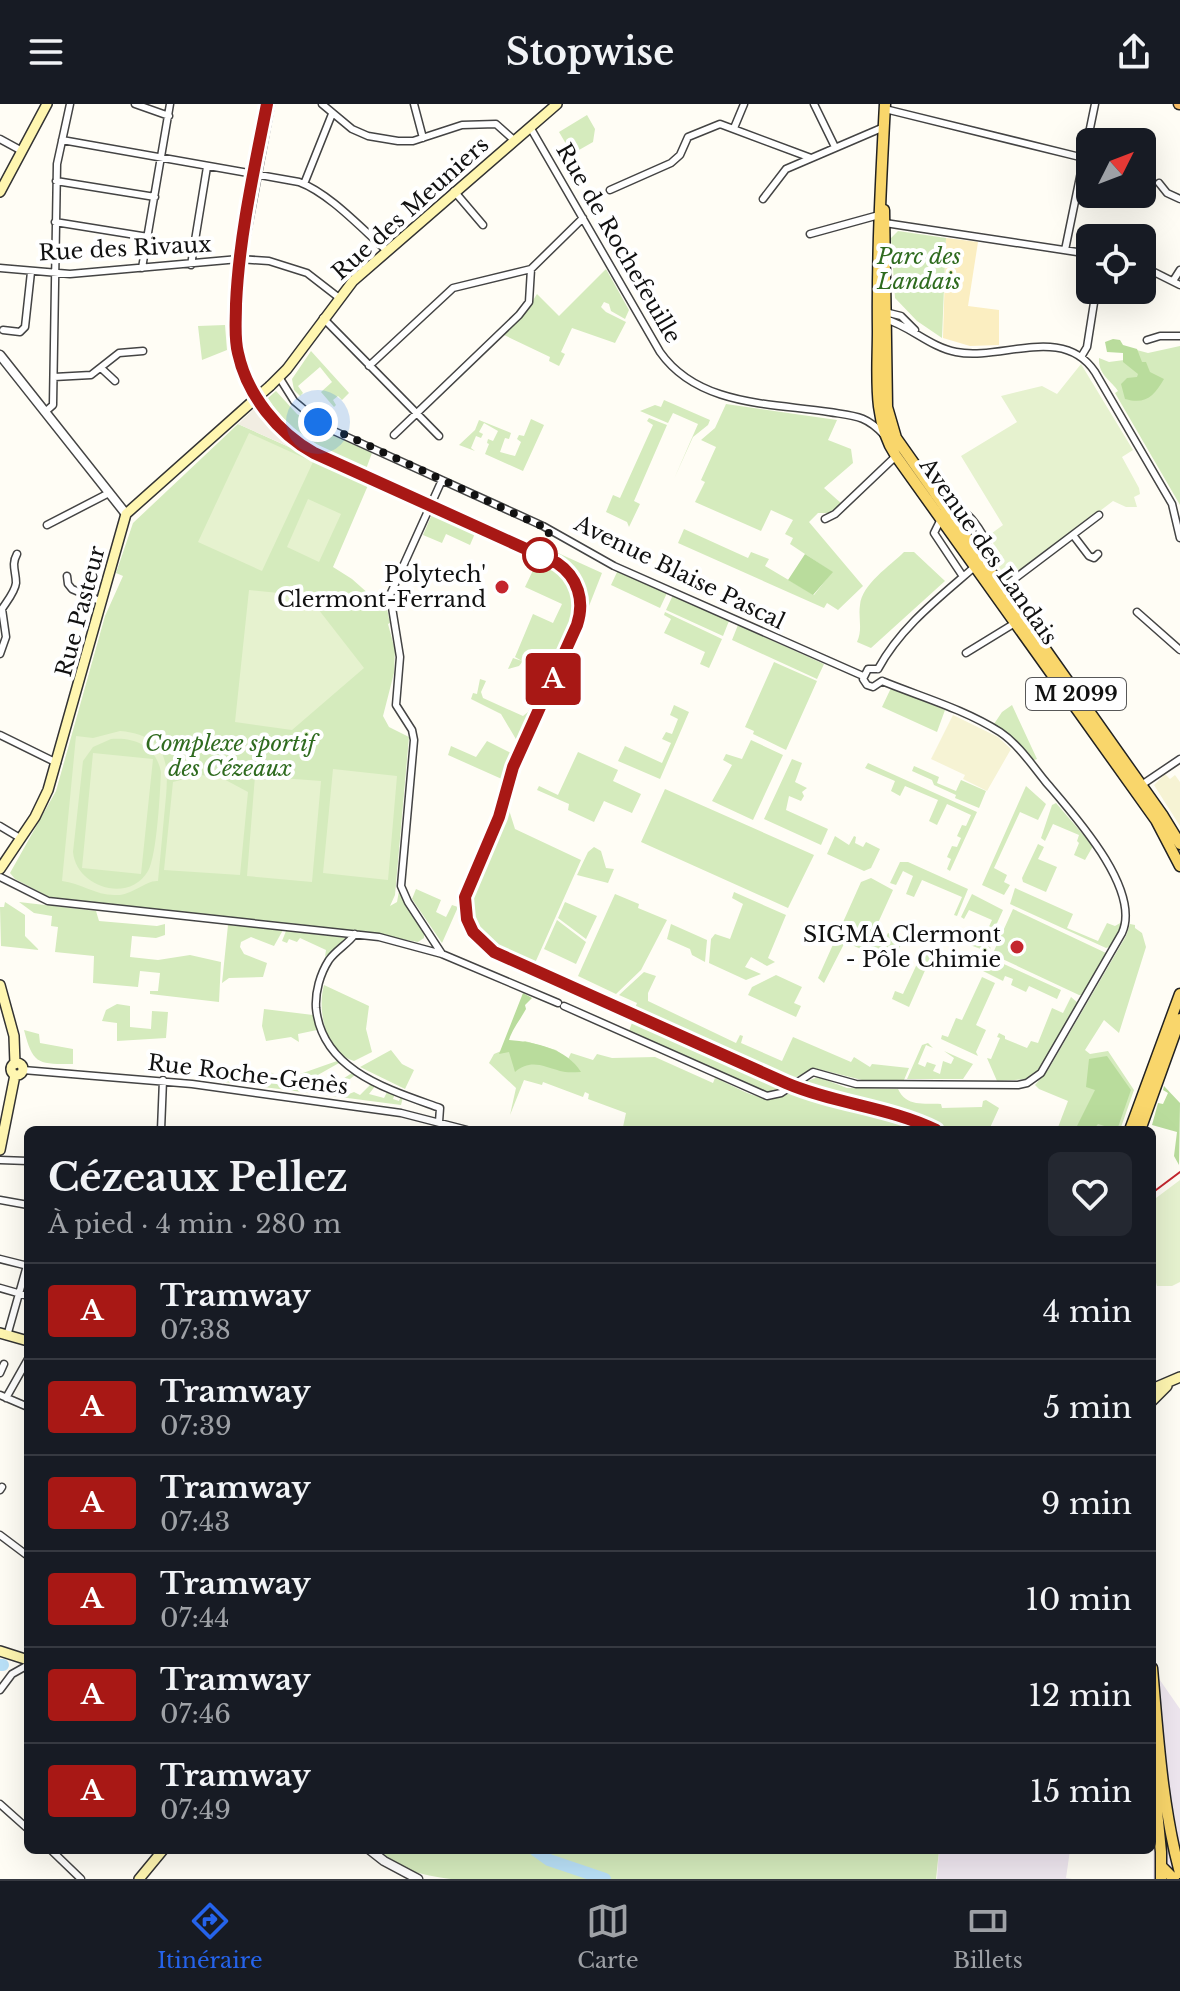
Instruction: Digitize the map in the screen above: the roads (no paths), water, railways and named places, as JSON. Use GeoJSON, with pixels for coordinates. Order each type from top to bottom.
{"type":"FeatureCollection","features":[{"type":"Feature","properties":{"kind":"main road"},"geometry":{"type":"LineString","coordinates":[[0,192],[47,104]]}},
{"type":"Feature","properties":{"kind":"main road","name":"Rue des Meuniers"},"geometry":{"type":"LineString","coordinates":[[126,514],[279,377],[338,297],[386,250],[556,104]]}},
{"type":"Feature","properties":{"kind":"main road","name":"M 2099"},"geometry":{"type":"LineString","coordinates":[[883,315],[885,106]]}},
{"type":"Feature","properties":{"kind":"main road","name":"Avenue des Landais"},"geometry":{"type":"LineString","coordinates":[[883,315],[879,403],[887,439],[896,456],[978,563],[1015,623],[1138,788]]}},
{"type":"Feature","properties":{"kind":"main road","name":"Avenue des Landais"},"geometry":{"type":"LineString","coordinates":[[883,315],[887,407],[891,426],[902,450],[944,517]]}},
{"type":"Feature","properties":{"kind":"main road","name":"Rue Pasteur"},"geometry":{"type":"LineString","coordinates":[[0,869],[40,808],[57,763],[126,514]]}},
{"type":"Feature","properties":{"kind":"main road","name":"Avenue des Landais"},"geometry":{"type":"LineString","coordinates":[[978,563],[1001,589],[1138,788]]}},
{"type":"Feature","properties":{"kind":"main road","name":"M 2099"},"geometry":{"type":"LineString","coordinates":[[1138,788],[1180,844]]}},
{"type":"Feature","properties":{"kind":"main road","name":"M 2099"},"geometry":{"type":"LineString","coordinates":[[1138,788],[1180,866]]}},
{"type":"Feature","properties":{"kind":"main road"},"geometry":{"type":"LineString","coordinates":[[0,985],[14,1036],[18,1070],[2,1130],[0,1150]]}},
{"type":"Feature","properties":{"kind":"main road"},"geometry":{"type":"LineString","coordinates":[[1131,1126],[1180,994]]}},
{"type":"Feature","properties":{"kind":"main road"},"geometry":{"type":"LineString","coordinates":[[1141,1126],[1180,1019]]}},
{"type":"Feature","properties":{"kind":"main road"},"geometry":{"type":"LineString","coordinates":[[3,1334],[24,1340]]}},
{"type":"Feature","properties":{"kind":"main road"},"geometry":{"type":"LineString","coordinates":[[1156,1387],[1176,1379]]}},
{"type":"Feature","properties":{"kind":"main road"},"geometry":{"type":"LineString","coordinates":[[1156,1397],[1176,1379]]}},
{"type":"Feature","properties":{"kind":"main road"},"geometry":{"type":"LineString","coordinates":[[0,1651],[24,1660]]}},
{"type":"Feature","properties":{"kind":"main road"},"geometry":{"type":"LineString","coordinates":[[1156,1706],[1164,1783],[1180,1873]]}},
{"type":"Feature","properties":{"kind":"main road"},"geometry":{"type":"LineString","coordinates":[[1156,1801],[1161,1879]]}},
{"type":"Feature","properties":{"kind":"main road"},"geometry":{"type":"LineString","coordinates":[[1162,1863],[1177,1851]]}},
{"type":"Feature","properties":{"kind":"main road"},"geometry":{"type":"LineString","coordinates":[[139,1879],[160,1854]]}},
{"type":"Feature","properties":{"kind":"main road"},"geometry":{"type":"LineString","coordinates":[[1162,1863],[1174,1879]]}},
{"type":"Feature","properties":{"kind":"street"},"geometry":{"type":"LineString","coordinates":[[45,412],[53,405],[56,181],[70,104]]}},
{"type":"Feature","properties":{"kind":"street"},"geometry":{"type":"LineString","coordinates":[[135,104],[169,116]]}},
{"type":"Feature","properties":{"kind":"street"},"geometry":{"type":"LineString","coordinates":[[142,268],[170,104]]}},
{"type":"Feature","properties":{"kind":"street"},"geometry":{"type":"LineString","coordinates":[[242,260],[271,104]]}},
{"type":"Feature","properties":{"kind":"street"},"geometry":{"type":"LineString","coordinates":[[414,104],[423,138]]}},
{"type":"Feature","properties":{"kind":"street"},"geometry":{"type":"LineString","coordinates":[[734,128],[744,104]]}},
{"type":"Feature","properties":{"kind":"street"},"geometry":{"type":"LineString","coordinates":[[814,104],[835,147]]}},
{"type":"Feature","properties":{"kind":"street"},"geometry":{"type":"LineString","coordinates":[[1090,128],[1095,104]]}},
{"type":"Feature","properties":{"kind":"street"},"geometry":{"type":"LineString","coordinates":[[325,105],[341,122],[368,136],[398,141],[423,138],[462,125],[496,124],[514,140]]}},
{"type":"Feature","properties":{"kind":"street"},"geometry":{"type":"LineString","coordinates":[[885,106],[1076,156]]}},
{"type":"Feature","properties":{"kind":"street"},"geometry":{"type":"LineString","coordinates":[[304,184],[332,114]]}},
{"type":"Feature","properties":{"kind":"street"},"geometry":{"type":"LineString","coordinates":[[610,190],[671,163],[680,155],[690,136],[720,124],[811,158]]}},
{"type":"Feature","properties":{"kind":"street","name":"Rue de Rochefeuille"},"geometry":{"type":"LineString","coordinates":[[530,127],[660,352],[686,380],[722,396],[865,418]]}},
{"type":"Feature","properties":{"kind":"street"},"geometry":{"type":"LineString","coordinates":[[763,199],[786,169],[884,127]]}},
{"type":"Feature","properties":{"kind":"street"},"geometry":{"type":"LineString","coordinates":[[0,139],[22,151]]}},
{"type":"Feature","properties":{"kind":"street"},"geometry":{"type":"LineString","coordinates":[[62,140],[304,184],[386,250]]}},
{"type":"Feature","properties":{"kind":"street"},"geometry":{"type":"LineString","coordinates":[[191,265],[207,167]]}},
{"type":"Feature","properties":{"kind":"street"},"geometry":{"type":"LineString","coordinates":[[56,181],[155,197]]}},
{"type":"Feature","properties":{"kind":"street"},"geometry":{"type":"LineString","coordinates":[[1159,183],[1167,193],[1180,199]]}},
{"type":"Feature","properties":{"kind":"street"},"geometry":{"type":"LineString","coordinates":[[454,191],[483,225]]}},
{"type":"Feature","properties":{"kind":"street"},"geometry":{"type":"LineString","coordinates":[[1065,250],[1076,197]]}},
{"type":"Feature","properties":{"kind":"street"},"geometry":{"type":"LineString","coordinates":[[369,366],[458,285],[531,269],[583,218]]}},
{"type":"Feature","properties":{"kind":"street"},"geometry":{"type":"LineString","coordinates":[[810,234],[882,219],[1076,252]]}},
{"type":"Feature","properties":{"kind":"street"},"geometry":{"type":"LineString","coordinates":[[55,222],[148,237]]}},
{"type":"Feature","properties":{"kind":"street","name":"Rue des Rivaux"},"geometry":{"type":"LineString","coordinates":[[0,268],[53,274],[242,260],[269,261],[307,273],[338,297]]}},
{"type":"Feature","properties":{"kind":"street"},"geometry":{"type":"LineString","coordinates":[[394,435],[519,315],[529,302],[531,269]]}},
{"type":"Feature","properties":{"kind":"street"},"geometry":{"type":"LineString","coordinates":[[1156,273],[1177,283],[1180,270]]}},
{"type":"Feature","properties":{"kind":"street"},"geometry":{"type":"LineString","coordinates":[[3,330],[20,332],[25,327],[31,272]]}},
{"type":"Feature","properties":{"kind":"street"},"geometry":{"type":"LineString","coordinates":[[1081,357],[1087,347],[1094,304]]}},
{"type":"Feature","properties":{"kind":"street"},"geometry":{"type":"LineString","coordinates":[[883,315],[901,316],[917,333],[958,353],[1052,347],[1081,357],[1093,368],[1172,504],[1180,538]]}},
{"type":"Feature","properties":{"kind":"street"},"geometry":{"type":"LineString","coordinates":[[323,318],[439,436]]}},
{"type":"Feature","properties":{"kind":"street"},"geometry":{"type":"LineString","coordinates":[[1147,340],[1160,336],[1180,336]]}},
{"type":"Feature","properties":{"kind":"street"},"geometry":{"type":"LineString","coordinates":[[54,377],[84,377],[119,353],[143,351]]}},
{"type":"Feature","properties":{"kind":"street"},"geometry":{"type":"LineString","coordinates":[[0,355],[126,514]]}},
{"type":"Feature","properties":{"kind":"street"},"geometry":{"type":"LineString","coordinates":[[101,368],[115,381]]}},
{"type":"Feature","properties":{"kind":"street","name":"Avenue Blaise Pascal"},"geometry":{"type":"LineString","coordinates":[[0,877],[48,901],[355,934],[414,945],[561,1004],[767,1096],[781,1093],[813,1072],[856,1084],[1018,1085],[1037,1077],[1117,943],[1126,922],[1126,907],[1102,852],[1002,733],[882,681],[876,687],[869,686],[863,676],[614,566],[570,539],[320,424],[289,396],[279,377]]}},
{"type":"Feature","properties":{"kind":"street"},"geometry":{"type":"LineString","coordinates":[[879,403],[874,412],[865,418],[887,439]]}},
{"type":"Feature","properties":{"kind":"street"},"geometry":{"type":"LineString","coordinates":[[825,519],[835,514],[896,456]]}},
{"type":"Feature","properties":{"kind":"street"},"geometry":{"type":"LineString","coordinates":[[442,480],[390,595],[400,657],[396,705],[412,730],[414,740],[401,886],[442,954]]}},
{"type":"Feature","properties":{"kind":"street"},"geometry":{"type":"LineString","coordinates":[[47,525],[109,493]]}},
{"type":"Feature","properties":{"kind":"street"},"geometry":{"type":"LineString","coordinates":[[878,669],[894,641],[990,552],[986,541],[963,510],[957,509],[944,517],[934,529],[935,537],[962,575]]}},
{"type":"Feature","properties":{"kind":"street"},"geometry":{"type":"LineString","coordinates":[[1001,589],[1099,515]]}},
{"type":"Feature","properties":{"kind":"street"},"geometry":{"type":"LineString","coordinates":[[1073,535],[1089,556],[1094,558],[1098,554]]}},
{"type":"Feature","properties":{"kind":"street"},"geometry":{"type":"LineString","coordinates":[[0,654],[6,637],[2,609],[14,590],[13,562],[17,554]]}},
{"type":"Feature","properties":{"kind":"street"},"geometry":{"type":"LineString","coordinates":[[67,576],[72,589],[102,602]]}},
{"type":"Feature","properties":{"kind":"street"},"geometry":{"type":"LineString","coordinates":[[1137,612],[1180,650]]}},
{"type":"Feature","properties":{"kind":"street"},"geometry":{"type":"LineString","coordinates":[[966,653],[1015,623]]}},
{"type":"Feature","properties":{"kind":"street"},"geometry":{"type":"LineString","coordinates":[[863,676],[868,669],[878,669]]}},
{"type":"Feature","properties":{"kind":"street"},"geometry":{"type":"LineString","coordinates":[[878,669],[882,681]]}},
{"type":"Feature","properties":{"kind":"street"},"geometry":{"type":"LineString","coordinates":[[0,735],[57,763]]}},
{"type":"Feature","properties":{"kind":"street"},"geometry":{"type":"LineString","coordinates":[[1138,788],[1180,759]]}},
{"type":"Feature","properties":{"kind":"street"},"geometry":{"type":"LineString","coordinates":[[0,826],[20,838]]}},
{"type":"Feature","properties":{"kind":"street"},"geometry":{"type":"LineString","coordinates":[[355,934],[328,961],[321,975],[316,1002],[322,1033],[341,1060],[365,1078],[440,1108],[439,1122]]}},
{"type":"Feature","properties":{"kind":"street","name":"Avenue Blaise Pascal"},"geometry":{"type":"LineString","coordinates":[[414,945],[431,940]]}},
{"type":"Feature","properties":{"kind":"street","name":"Rue Roche-Genès"},"geometry":{"type":"LineString","coordinates":[[18,1070],[163,1080],[401,1113],[453,1126]]}},
{"type":"Feature","properties":{"kind":"street"},"geometry":{"type":"LineString","coordinates":[[161,1126],[163,1080]]}},
{"type":"Feature","properties":{"kind":"street"},"geometry":{"type":"LineString","coordinates":[[401,1113],[408,1096]]}},
{"type":"Feature","properties":{"kind":"street"},"geometry":{"type":"LineString","coordinates":[[0,1160],[24,1161]]}},
{"type":"Feature","properties":{"kind":"street"},"geometry":{"type":"LineString","coordinates":[[0,1200],[24,1204]]}},
{"type":"Feature","properties":{"kind":"street"},"geometry":{"type":"LineString","coordinates":[[0,1259],[24,1264]]}},
{"type":"Feature","properties":{"kind":"street"},"geometry":{"type":"LineString","coordinates":[[3,1334],[24,1277]]}},
{"type":"Feature","properties":{"kind":"street"},"geometry":{"type":"LineString","coordinates":[[0,1288],[24,1295]]}},
{"type":"Feature","properties":{"kind":"street"},"geometry":{"type":"LineString","coordinates":[[0,1373],[4,1364]]}},
{"type":"Feature","properties":{"kind":"street"},"geometry":{"type":"LineString","coordinates":[[24,1365],[3,1397],[24,1406]]}},
{"type":"Feature","properties":{"kind":"street"},"geometry":{"type":"LineString","coordinates":[[0,1535],[24,1553]]}},
{"type":"Feature","properties":{"kind":"street"},"geometry":{"type":"LineString","coordinates":[[12,1653],[12,1674]]}},
{"type":"Feature","properties":{"kind":"street"},"geometry":{"type":"LineString","coordinates":[[0,1690],[12,1674],[24,1665]]}},
{"type":"Feature","properties":{"kind":"street"},"geometry":{"type":"LineString","coordinates":[[0,1804],[24,1825]]}},
{"type":"Feature","properties":{"kind":"street"},"geometry":{"type":"LineString","coordinates":[[55,1854],[81,1879]]}},
{"type":"Feature","properties":{"kind":"street"},"geometry":{"type":"LineString","coordinates":[[376,1854],[418,1879]]}},
{"type":"Feature","properties":{"kind":"waterway"},"geometry":{"type":"LineString","coordinates":[[541,1854],[549,1860],[605,1879]]}},
{"type":"Feature","properties":{"kind":"tram line"},"geometry":{"type":"LineString","coordinates":[[267,104],[243,229],[237,279],[237,347],[247,379],[260,403],[298,444],[557,563],[575,582],[580,598],[577,625],[513,767],[499,817],[468,886],[465,909],[470,927],[479,940],[494,952],[791,1085],[928,1126]]}},
{"type":"Feature","properties":{"kind":"tram line","name":"A"},"geometry":{"type":"LineString","coordinates":[[267,104],[239,259],[235,338],[241,366],[265,410],[286,435],[314,453],[557,563],[568,572],[579,591],[581,608],[577,625],[513,767],[499,817],[468,886],[465,909],[473,932],[494,952],[786,1083],[823,1097],[912,1119],[927,1126]]}},
{"type":"Feature","properties":{"kind":"tram line"},"geometry":{"type":"LineString","coordinates":[[1156,1190],[1180,1172]]}},
{"type":"Feature","properties":{"kind":"place","name":"Polytech' Clermont-Ferrand"},"geometry":{"type":"Point","coordinates":[502,587]}},
{"type":"Feature","properties":{"kind":"place","name":"SIGMA Clermont - Pôle Chimie"},"geometry":{"type":"Point","coordinates":[1017,947]}},
{"type":"Feature","properties":{"kind":"park label","name":"Parc des Landais"},"geometry":{"type":"Point","coordinates":[919,268]}},
{"type":"Feature","properties":{"kind":"park label","name":"Complexe sportif des Cézeaux"},"geometry":{"type":"Point","coordinates":[230,756]}}]}
